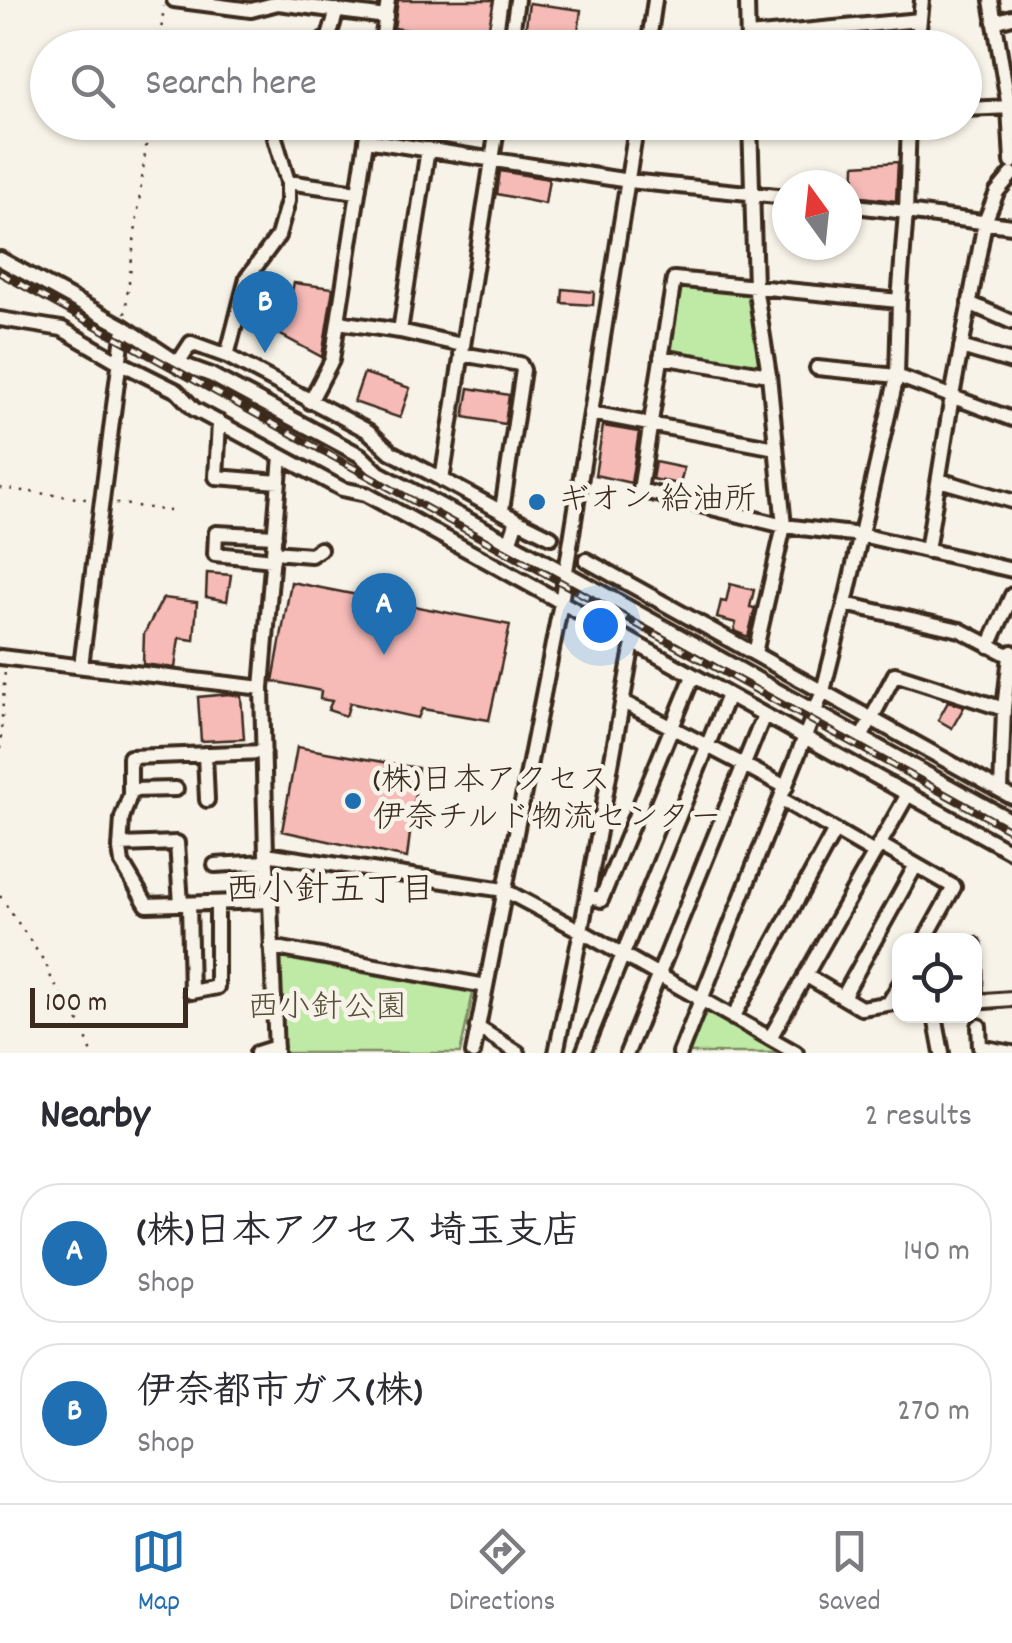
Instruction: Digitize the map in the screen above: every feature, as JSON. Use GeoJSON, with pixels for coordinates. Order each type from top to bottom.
{"type":"FeatureCollection","features":[{"type":"Feature","properties":{"kind":"street"},"geometry":{"type":"LineString","coordinates":[[174,0],[251,10],[278,1],[386,18]]}},
{"type":"Feature","properties":{"kind":"street"},"geometry":{"type":"LineString","coordinates":[[384,30],[388,0]]}},
{"type":"Feature","properties":{"kind":"street"},"geometry":{"type":"LineString","coordinates":[[513,30],[517,0]]}},
{"type":"Feature","properties":{"kind":"street"},"geometry":{"type":"LineString","coordinates":[[651,30],[655,0]]}},
{"type":"Feature","properties":{"kind":"street"},"geometry":{"type":"LineString","coordinates":[[747,0],[748,30]]}},
{"type":"Feature","properties":{"kind":"street"},"geometry":{"type":"LineString","coordinates":[[919,30],[922,0]]}},
{"type":"Feature","properties":{"kind":"street"},"geometry":{"type":"LineString","coordinates":[[991,0],[1011,107],[1012,162]]}},
{"type":"Feature","properties":{"kind":"street"},"geometry":{"type":"LineString","coordinates":[[331,30],[336,10]]}},
{"type":"Feature","properties":{"kind":"street"},"geometry":{"type":"LineString","coordinates":[[994,22],[1012,16]]}},
{"type":"Feature","properties":{"kind":"street"},"geometry":{"type":"LineString","coordinates":[[842,30],[920,20]]}},
{"type":"Feature","properties":{"kind":"street"},"geometry":{"type":"LineString","coordinates":[[982,108],[1011,107]]}},
{"type":"Feature","properties":{"kind":"street"},"geometry":{"type":"LineString","coordinates":[[227,356],[247,278],[278,236],[288,201],[288,182],[276,140]]}},
{"type":"Feature","properties":{"kind":"street"},"geometry":{"type":"LineString","coordinates":[[310,402],[332,360],[366,140],[628,180],[772,195]]}},
{"type":"Feature","properties":{"kind":"street"},"geometry":{"type":"LineString","coordinates":[[442,480],[495,140]]}},
{"type":"Feature","properties":{"kind":"street"},"geometry":{"type":"LineString","coordinates":[[472,1053],[560,603],[634,140]]}},
{"type":"Feature","properties":{"kind":"street"},"geometry":{"type":"LineString","coordinates":[[751,140],[755,286],[770,374],[784,526],[755,653]]}},
{"type":"Feature","properties":{"kind":"street"},"geometry":{"type":"LineString","coordinates":[[680,1053],[814,713],[845,604],[897,376],[908,140]]}},
{"type":"Feature","properties":{"kind":"street"},"geometry":{"type":"LineString","coordinates":[[400,331],[428,149]]}},
{"type":"Feature","properties":{"kind":"street"},"geometry":{"type":"LineString","coordinates":[[927,551],[985,222],[998,192],[1012,174]]}},
{"type":"Feature","properties":{"kind":"street"},"geometry":{"type":"LineString","coordinates":[[288,182],[357,192]]}},
{"type":"Feature","properties":{"kind":"street"},"geometry":{"type":"LineString","coordinates":[[862,206],[1012,226]]}},
{"type":"Feature","properties":{"kind":"street"},"geometry":{"type":"LineString","coordinates":[[0,259],[124,327],[178,362],[228,384],[360,456],[379,473],[510,541],[1012,821]]}},
{"type":"Feature","properties":{"kind":"street"},"geometry":{"type":"LineString","coordinates":[[899,301],[674,279],[640,490],[784,526],[861,535],[1012,570]]}},
{"type":"Feature","properties":{"kind":"street"},"geometry":{"type":"LineString","coordinates":[[969,303],[1012,322]]}},
{"type":"Feature","properties":{"kind":"street"},"geometry":{"type":"LineString","coordinates":[[0,320],[62,328],[176,391],[194,409],[342,489],[366,494],[1012,852]]}},
{"type":"Feature","properties":{"kind":"street"},"geometry":{"type":"LineString","coordinates":[[338,322],[400,331],[520,364],[523,370],[502,510]]}},
{"type":"Feature","properties":{"kind":"street"},"geometry":{"type":"LineString","coordinates":[[81,666],[124,327]]}},
{"type":"Feature","properties":{"kind":"street"},"geometry":{"type":"LineString","coordinates":[[178,362],[191,343],[227,356],[368,431],[391,452],[551,537]]}},
{"type":"Feature","properties":{"kind":"street"},"geometry":{"type":"LineString","coordinates":[[961,346],[1012,362]]}},
{"type":"Feature","properties":{"kind":"street"},"geometry":{"type":"LineString","coordinates":[[662,357],[770,374]]}},
{"type":"Feature","properties":{"kind":"street"},"geometry":{"type":"LineString","coordinates":[[816,368],[897,376],[1012,419]]}},
{"type":"Feature","properties":{"kind":"street"},"geometry":{"type":"LineString","coordinates":[[592,413],[776,448]]}},
{"type":"Feature","properties":{"kind":"street"},"geometry":{"type":"LineString","coordinates":[[219,422],[216,477],[279,482]]}},
{"type":"Feature","properties":{"kind":"street"},"geometry":{"type":"LineString","coordinates":[[257,1053],[276,1050],[262,688],[281,456]]}},
{"type":"Feature","properties":{"kind":"street"},"geometry":{"type":"LineString","coordinates":[[938,480],[1012,501]]}},
{"type":"Feature","properties":{"kind":"street"},"geometry":{"type":"LineString","coordinates":[[510,541],[517,520]]}},
{"type":"Feature","properties":{"kind":"street"},"geometry":{"type":"LineString","coordinates":[[275,536],[216,533],[215,554],[311,555],[320,549]]}},
{"type":"Feature","properties":{"kind":"street"},"geometry":{"type":"LineString","coordinates":[[586,560],[1007,794]]}},
{"type":"Feature","properties":{"kind":"street"},"geometry":{"type":"LineString","coordinates":[[990,646],[1012,595]]}},
{"type":"Feature","properties":{"kind":"street"},"geometry":{"type":"LineString","coordinates":[[845,604],[960,630],[1011,655],[1004,709],[1007,794]]}},
{"type":"Feature","properties":{"kind":"street"},"geometry":{"type":"LineString","coordinates":[[556,1053],[633,643]]}},
{"type":"Feature","properties":{"kind":"street"},"geometry":{"type":"LineString","coordinates":[[3,657],[262,688]]}},
{"type":"Feature","properties":{"kind":"street"},"geometry":{"type":"LineString","coordinates":[[766,686],[776,664]]}},
{"type":"Feature","properties":{"kind":"street"},"geometry":{"type":"LineString","coordinates":[[861,738],[896,674],[1004,709]]}},
{"type":"Feature","properties":{"kind":"street"},"geometry":{"type":"LineString","coordinates":[[588,895],[600,900],[693,676]]}},
{"type":"Feature","properties":{"kind":"street"},"geometry":{"type":"LineString","coordinates":[[584,1053],[728,695]]}},
{"type":"Feature","properties":{"kind":"street"},"geometry":{"type":"LineString","coordinates":[[622,702],[744,765],[835,830],[916,865],[954,887],[928,933]]}},
{"type":"Feature","properties":{"kind":"street"},"geometry":{"type":"LineString","coordinates":[[627,1053],[764,715]]}},
{"type":"Feature","properties":{"kind":"street"},"geometry":{"type":"LineString","coordinates":[[264,752],[130,756],[130,790],[120,845],[122,863],[147,906],[270,901]]}},
{"type":"Feature","properties":{"kind":"street"},"geometry":{"type":"LineString","coordinates":[[205,754],[207,800]]}},
{"type":"Feature","properties":{"kind":"street"},"geometry":{"type":"LineString","coordinates":[[130,790],[176,788]]}},
{"type":"Feature","properties":{"kind":"street"},"geometry":{"type":"LineString","coordinates":[[770,1038],[908,794]]}},
{"type":"Feature","properties":{"kind":"street"},"geometry":{"type":"LineString","coordinates":[[734,1018],[835,830]]}},
{"type":"Feature","properties":{"kind":"street"},"geometry":{"type":"LineString","coordinates":[[120,845],[177,842],[191,992],[217,987],[217,903]]}},
{"type":"Feature","properties":{"kind":"street"},"geometry":{"type":"LineString","coordinates":[[214,866],[267,858],[504,890],[796,1053]]}},
{"type":"Feature","properties":{"kind":"street"},"geometry":{"type":"LineString","coordinates":[[843,997],[916,865]]}},
{"type":"Feature","properties":{"kind":"street"},"geometry":{"type":"LineString","coordinates":[[271,947],[486,986]]}},
{"type":"Feature","properties":{"kind":"street"},"geometry":{"type":"LineString","coordinates":[[804,976],[861,1008],[892,1003]]}},
{"type":"Feature","properties":{"kind":"street"},"geometry":{"type":"LineString","coordinates":[[982,1000],[1012,999]]}},
{"type":"Feature","properties":{"kind":"street"},"geometry":{"type":"LineString","coordinates":[[936,1023],[942,1053]]}},
{"type":"Feature","properties":{"kind":"street"},"geometry":{"type":"LineString","coordinates":[[979,1026],[980,1048],[1012,1052]]}},
{"type":"Feature","properties":{"kind":"street"},"geometry":{"type":"LineString","coordinates":[[477,1027],[518,1053]]}},
{"type":"Feature","properties":{"kind":"path"},"geometry":{"type":"LineString","coordinates":[[161,30],[165,0]]}},
{"type":"Feature","properties":{"kind":"path"},"geometry":{"type":"LineString","coordinates":[[124,327],[148,140]]}},
{"type":"Feature","properties":{"kind":"path"},"geometry":{"type":"LineString","coordinates":[[0,488],[170,511]]}},
{"type":"Feature","properties":{"kind":"path"},"geometry":{"type":"LineString","coordinates":[[0,749],[3,657]]}},
{"type":"Feature","properties":{"kind":"path"},"geometry":{"type":"LineString","coordinates":[[0,896],[46,964],[81,1025],[92,1053]]}},
{"type":"Feature","properties":{"kind":"green space"},"geometry":{"type":"Polygon","coordinates":[[[682,282],[752,293],[762,366],[759,370],[670,355],[667,349],[677,286],[682,282]]]}},
{"type":"Feature","properties":{"kind":"green space","name":"西小針公園"},"geometry":{"type":"Polygon","coordinates":[[[281,958],[473,993],[460,1053],[284,1053],[281,958]]]}},
{"type":"Feature","properties":{"kind":"green space"},"geometry":{"type":"Polygon","coordinates":[[[711,1011],[784,1053],[689,1053],[706,1012],[711,1011]]]}},
{"type":"Feature","properties":{"kind":"building"},"geometry":{"type":"Polygon","coordinates":[[[398,0],[494,0],[488,30],[394,28],[398,0]]]}},
{"type":"Feature","properties":{"kind":"building"},"geometry":{"type":"Polygon","coordinates":[[[529,3],[581,10],[578,30],[525,30],[529,3]]]}},
{"type":"Feature","properties":{"kind":"building"},"geometry":{"type":"Polygon","coordinates":[[[898,162],[896,201],[862,197],[862,170],[855,170],[855,165],[898,162]]]}},
{"type":"Feature","properties":{"kind":"building"},"geometry":{"type":"Polygon","coordinates":[[[500,171],[549,179],[545,204],[497,194],[500,171]]]}},
{"type":"Feature","properties":{"kind":"building"},"geometry":{"type":"Polygon","coordinates":[[[294,283],[333,288],[322,357],[281,335],[294,283]]]}},
{"type":"Feature","properties":{"kind":"building"},"geometry":{"type":"Polygon","coordinates":[[[563,289],[594,292],[593,305],[562,303],[563,289]]]}},
{"type":"Feature","properties":{"kind":"building"},"geometry":{"type":"Polygon","coordinates":[[[364,373],[410,388],[400,418],[354,402],[364,373]]]}},
{"type":"Feature","properties":{"kind":"building"},"geometry":{"type":"Polygon","coordinates":[[[469,388],[509,395],[505,424],[464,417],[469,388]]]}},
{"type":"Feature","properties":{"kind":"building"},"geometry":{"type":"Polygon","coordinates":[[[603,426],[639,432],[631,483],[595,475],[603,426]]]}},
{"type":"Feature","properties":{"kind":"building"},"geometry":{"type":"Polygon","coordinates":[[[655,462],[684,468],[680,484],[652,479],[655,462]]]}},
{"type":"Feature","properties":{"kind":"building"},"geometry":{"type":"Polygon","coordinates":[[[207,573],[231,575],[227,601],[206,597],[207,573]]]}},
{"type":"Feature","properties":{"kind":"building"},"geometry":{"type":"Polygon","coordinates":[[[291,582],[510,625],[489,720],[422,709],[418,718],[350,703],[346,716],[328,710],[332,701],[320,699],[321,691],[273,681],[291,582]]]}},
{"type":"Feature","properties":{"kind":"building"},"geometry":{"type":"Polygon","coordinates":[[[730,584],[754,590],[750,607],[755,608],[748,637],[734,631],[736,623],[717,618],[730,584]]]}},
{"type":"Feature","properties":{"kind":"building"},"geometry":{"type":"Polygon","coordinates":[[[163,598],[197,602],[194,640],[179,638],[175,668],[143,664],[144,634],[163,598]]]}},
{"type":"Feature","properties":{"kind":"building"},"geometry":{"type":"Polygon","coordinates":[[[241,696],[244,739],[201,741],[198,697],[241,696]]]}},
{"type":"Feature","properties":{"kind":"building"},"geometry":{"type":"Polygon","coordinates":[[[948,702],[964,707],[952,728],[938,720],[948,702]]]}},
{"type":"Feature","properties":{"kind":"building"},"geometry":{"type":"Polygon","coordinates":[[[297,747],[418,768],[407,858],[282,831],[297,747]]]}},
{"type":"Feature","properties":{"kind":"railway"},"geometry":{"type":"LineString","coordinates":[[0,273],[1012,831]]}},
{"type":"Feature","properties":{"kind":"place","name":"伊奈都市ガス(株)"},"geometry":{"type":"Point","coordinates":[265,353]}},
{"type":"Feature","properties":{"kind":"place","name":"ギオン 給油所"},"geometry":{"type":"Point","coordinates":[537,502]}},
{"type":"Feature","properties":{"kind":"place","name":"(株)日本アクセス 埼玉支店"},"geometry":{"type":"Point","coordinates":[384,655]}},
{"type":"Feature","properties":{"kind":"place","name":"(株)日本アクセス 伊奈チルド物流センター"},"geometry":{"type":"Point","coordinates":[353,801]}},
{"type":"Feature","properties":{"kind":"district","name":"西小針五丁目"},"geometry":{"type":"Point","coordinates":[330,893]}}]}
